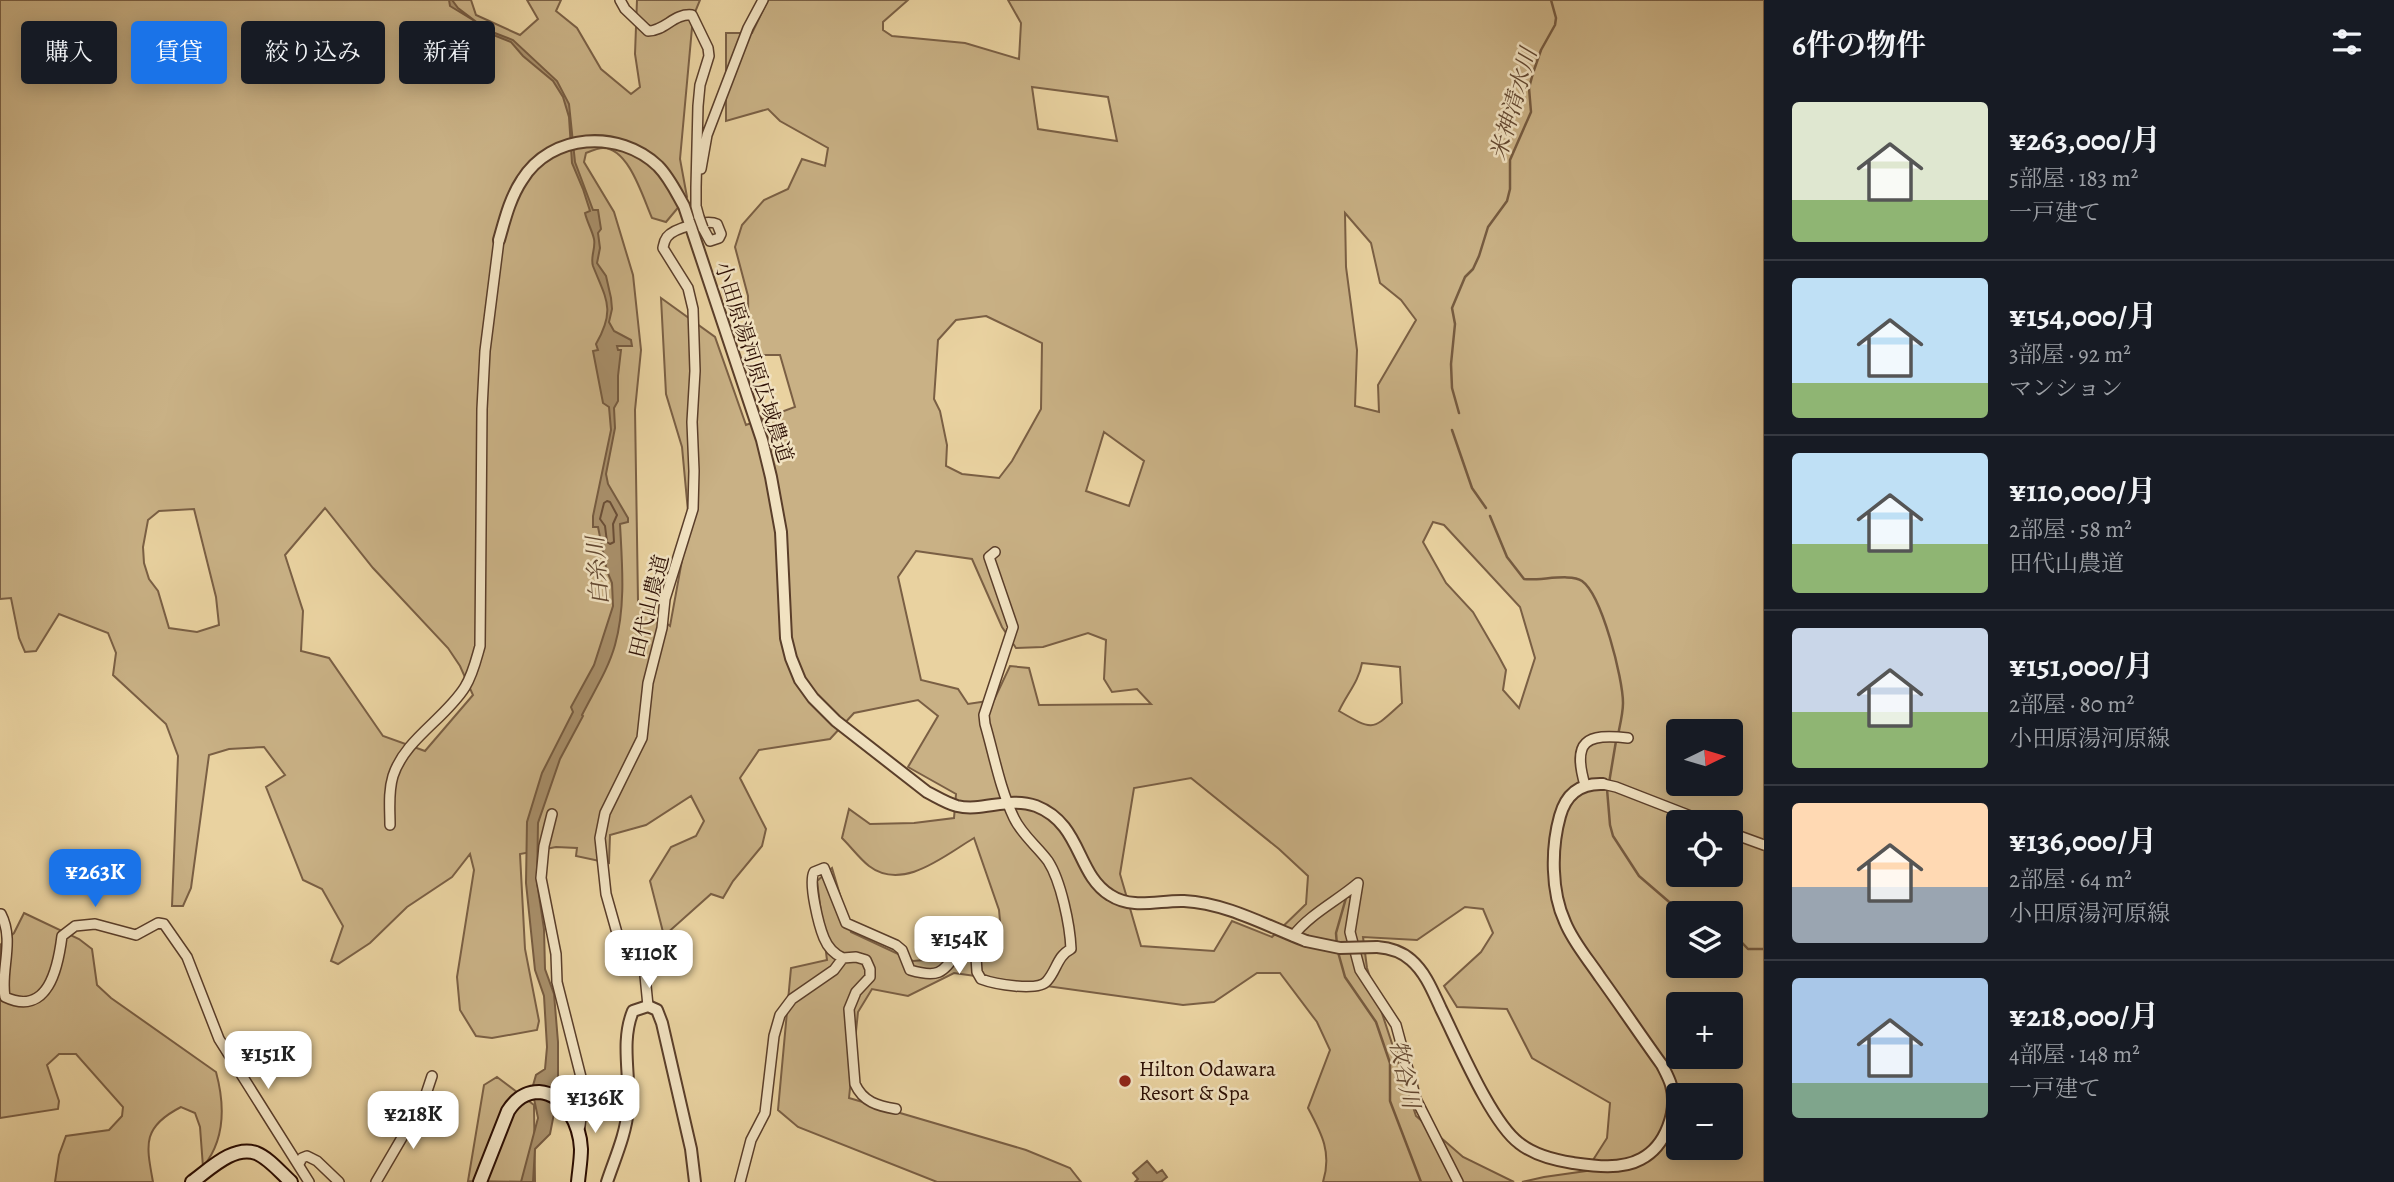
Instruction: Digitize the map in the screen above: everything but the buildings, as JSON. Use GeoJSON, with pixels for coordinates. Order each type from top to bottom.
{"type":"FeatureCollection","features":[{"type":"Feature","properties":{"kind":"main road"},"geometry":{"type":"LineString","coordinates":[[480,1182],[508,1111],[514,1102],[530,1093],[549,1094],[570,1113],[581,1149],[578,1182]]}},
{"type":"Feature","properties":{"kind":"main road"},"geometry":{"type":"LineString","coordinates":[[192,1182],[226,1157],[248,1152],[264,1158],[291,1182]]}},
{"type":"Feature","properties":{"kind":"street"},"geometry":{"type":"LineString","coordinates":[[620,0],[625,9],[648,31],[658,29],[680,15],[692,15],[708,48],[707,63],[700,85],[696,206],[699,217],[703,228],[710,241],[719,238],[720,228],[712,221],[691,226]]}},
{"type":"Feature","properties":{"kind":"street"},"geometry":{"type":"LineString","coordinates":[[696,187],[700,180],[707,135],[748,28],[763,0]]}},
{"type":"Feature","properties":{"kind":"street","name":"小田原湯河原広域農道"},"geometry":{"type":"LineString","coordinates":[[390,825],[390,788],[400,760],[464,688],[474,668],[480,646],[482,409],[485,351],[499,240],[509,207],[522,179],[547,154],[566,145],[592,140],[618,143],[633,149],[658,166],[672,184],[691,226],[762,440],[771,477],[781,532],[786,638],[790,658],[800,680],[813,698],[836,721],[935,796],[958,806],[1018,802],[1034,806],[1057,819],[1068,831],[1093,877],[1110,895],[1123,901],[1145,904],[1180,901],[1212,905],[1306,941],[1340,948],[1377,947],[1401,953],[1410,959],[1426,978],[1482,1089],[1503,1126],[1515,1140],[1541,1156],[1592,1166],[1621,1165],[1642,1159],[1660,1140],[1672,1117],[1673,1103],[1671,1085],[1662,1065],[1564,922],[1556,887],[1555,846],[1559,818],[1569,796],[1585,785]]}},
{"type":"Feature","properties":{"kind":"street","name":"田代山農道"},"geometry":{"type":"LineString","coordinates":[[648,1006],[643,955],[623,940],[613,922],[606,894],[600,838],[605,813],[642,737],[648,682],[662,628],[665,599],[692,509],[694,471],[691,422],[695,371],[693,309],[688,288],[663,248],[667,236],[691,226]]}},
{"type":"Feature","properties":{"kind":"street"},"geometry":{"type":"LineString","coordinates":[[896,1109],[869,1102],[859,1093],[855,1084],[849,1009],[856,992],[870,977],[870,969],[866,960],[856,957],[843,958],[834,954],[824,939],[810,882],[814,872],[824,869],[846,923],[896,945],[902,950],[910,970],[940,973],[957,952],[967,950],[976,957],[977,972],[981,979],[1038,986],[1047,982],[1061,956],[1071,950],[1069,923],[1048,862],[1025,835],[1007,802],[984,715],[1013,627],[989,557],[996,552]]}},
{"type":"Feature","properties":{"kind":"street"},"geometry":{"type":"LineString","coordinates":[[1626,737],[1603,736],[1586,742],[1580,752],[1581,773],[1585,785],[1603,784],[1676,810]]}},
{"type":"Feature","properties":{"kind":"street"},"geometry":{"type":"LineString","coordinates":[[552,814],[544,846],[541,878],[555,954],[557,982],[584,1089],[580,1126],[577,1129]]}},
{"type":"Feature","properties":{"kind":"street"},"geometry":{"type":"LineString","coordinates":[[1743,837],[1764,845]]}},
{"type":"Feature","properties":{"kind":"street"},"geometry":{"type":"LineString","coordinates":[[1293,936],[1327,905],[1340,899],[1358,883],[1350,932],[1360,970],[1396,1025],[1416,1099],[1458,1182]]}},
{"type":"Feature","properties":{"kind":"street"},"geometry":{"type":"LineString","coordinates":[[1,914],[5,937],[0,987],[5,997],[23,1003],[35,1000],[45,990],[53,978],[62,936],[75,926],[95,924],[136,935],[158,923],[164,924],[187,957],[219,1040],[309,1182]]}},
{"type":"Feature","properties":{"kind":"street"},"geometry":{"type":"LineString","coordinates":[[740,1182],[751,1140],[765,1113],[774,1036],[780,1015],[792,999],[834,970],[843,958]]}},
{"type":"Feature","properties":{"kind":"street"},"geometry":{"type":"LineString","coordinates":[[607,1182],[628,1114],[626,1064],[629,1020],[633,1011],[648,1006],[657,1010],[662,1023],[691,1149],[695,1182]]}},
{"type":"Feature","properties":{"kind":"street"},"geometry":{"type":"LineString","coordinates":[[376,1182],[424,1100],[432,1076]]}},
{"type":"Feature","properties":{"kind":"street"},"geometry":{"type":"LineString","coordinates":[[299,1164],[302,1158],[307,1156],[317,1161],[339,1182]]}},
{"type":"Feature","properties":{"kind":"shaded area"},"geometry":{"type":"Polygon","coordinates":[[[0,0],[471,0],[476,15],[489,21],[399,21],[399,84],[495,84],[495,24],[520,35],[538,19],[527,0],[561,0],[556,11],[577,28],[601,69],[631,94],[640,87],[635,54],[637,0],[700,0],[693,17],[680,159],[687,197],[666,222],[652,218],[634,176],[620,156],[612,150],[601,148],[586,153],[584,162],[614,212],[633,275],[641,350],[635,410],[638,601],[670,626],[689,522],[682,447],[666,394],[661,298],[715,337],[746,425],[795,407],[780,355],[749,355],[748,296],[735,247],[742,225],[764,200],[788,189],[802,159],[825,166],[828,148],[780,121],[768,109],[726,121],[726,33],[752,33],[768,0],[908,0],[883,22],[883,30],[892,36],[965,43],[1019,59],[1021,23],[1008,0],[1764,0],[1764,1182],[1522,1182],[1586,1171],[1607,1138],[1610,1103],[1532,1058],[1507,1009],[1457,1007],[1444,986],[1481,952],[1493,933],[1483,909],[1465,907],[1417,940],[1363,937],[1367,968],[1416,1116],[1463,1157],[1514,1182],[1323,1182],[1326,1153],[1318,1126],[1308,1108],[1330,1050],[1317,1022],[1280,973],[1257,973],[1214,1002],[1183,1005],[954,973],[908,996],[872,989],[858,1012],[849,1098],[1026,1150],[1070,1168],[1081,1182],[937,1182],[798,1127],[778,1110],[791,968],[827,960],[817,881],[832,868],[851,932],[913,961],[936,959],[937,947],[943,940],[1001,932],[999,910],[974,838],[923,868],[896,875],[882,873],[869,866],[842,838],[849,809],[870,824],[914,823],[954,818],[956,794],[908,767],[938,716],[918,700],[854,713],[830,739],[759,750],[740,778],[766,829],[762,846],[733,881],[723,898],[711,894],[664,936],[650,881],[671,847],[696,836],[704,821],[691,796],[646,825],[610,835],[609,863],[576,856],[577,848],[556,847],[520,854],[525,949],[539,1021],[537,1030],[492,1038],[476,1036],[460,1010],[457,977],[474,870],[470,854],[452,877],[407,907],[370,943],[338,964],[331,961],[343,926],[322,889],[303,880],[266,787],[285,775],[264,747],[229,749],[209,755],[191,888],[183,906],[172,906],[178,756],[166,724],[113,675],[116,653],[108,633],[59,614],[36,651],[25,652],[19,638],[11,598],[0,599],[0,0]],[[1032,87],[1038,129],[1117,141],[1108,97],[1032,87]],[[1345,213],[1346,267],[1357,350],[1355,406],[1379,412],[1378,385],[1416,320],[1401,300],[1380,283],[1371,243],[1345,213]],[[986,316],[956,320],[938,340],[934,399],[940,411],[947,445],[946,466],[962,474],[999,478],[1012,461],[1041,409],[1042,343],[986,316]],[[1104,432],[1086,491],[1129,506],[1144,461],[1104,432]],[[325,508],[285,555],[303,611],[301,651],[329,658],[383,736],[425,751],[473,695],[460,666],[448,648],[373,568],[325,508]],[[194,509],[159,511],[148,520],[143,547],[144,563],[149,579],[158,591],[169,628],[197,632],[219,625],[216,597],[194,509]],[[1433,522],[1423,542],[1446,583],[1473,612],[1506,670],[1503,690],[1519,708],[1535,658],[1520,607],[1444,525],[1433,522]],[[916,551],[898,577],[921,680],[958,689],[968,704],[994,700],[1010,666],[1029,668],[1039,705],[1151,704],[1137,689],[1112,692],[1104,679],[1106,640],[1088,633],[1043,647],[1016,648],[1002,627],[972,559],[916,551]],[[1362,663],[1339,711],[1367,725],[1373,725],[1385,719],[1402,703],[1400,667],[1362,663]],[[1191,778],[1134,788],[1120,874],[1141,946],[1214,951],[1232,921],[1272,937],[1306,904],[1308,876],[1191,778]]]}},
{"type":"Feature","properties":{"kind":"shaded area"},"geometry":{"type":"Polygon","coordinates":[[[24,913],[79,939],[92,949],[97,985],[111,998],[216,1072],[221,1097],[221,1122],[216,1145],[203,1167],[200,1127],[195,1113],[181,1107],[159,1122],[150,1138],[148,1147],[153,1182],[55,1182],[59,1155],[66,1136],[109,1130],[122,1116],[123,1107],[76,1054],[59,1054],[47,1065],[59,1101],[58,1109],[0,1118],[0,945],[14,933],[24,913]]]}},
{"type":"Feature","properties":{"kind":"shaded area"},"geometry":{"type":"Polygon","coordinates":[[[497,1077],[534,1105],[535,1182],[468,1181],[484,1085],[497,1077]]]}},
{"type":"Feature","properties":{"kind":"water"},"geometry":{"type":"Polygon","coordinates":[[[449,0],[452,0],[475,21],[474,21],[450,6],[449,0]]]}},
{"type":"Feature","properties":{"kind":"water"},"geometry":{"type":"Polygon","coordinates":[[[495,33],[513,40],[557,81],[569,104],[575,162],[593,210],[598,210],[601,229],[598,233],[600,248],[597,263],[606,276],[611,298],[609,322],[614,331],[631,340],[632,346],[617,346],[618,350],[621,350],[618,401],[614,408],[615,428],[606,474],[608,484],[628,518],[628,522],[620,524],[621,615],[605,672],[560,759],[538,823],[537,882],[544,929],[545,969],[554,994],[558,1093],[550,1134],[535,1149],[533,1182],[521,1182],[538,1118],[532,1089],[536,1075],[545,1069],[547,1047],[544,996],[535,970],[526,883],[527,822],[542,773],[573,712],[571,707],[594,665],[613,606],[612,583],[598,527],[593,527],[611,430],[609,407],[603,403],[593,351],[598,350],[596,344],[606,322],[607,304],[592,263],[594,239],[585,213],[590,211],[572,163],[569,117],[563,97],[553,81],[511,42],[495,36],[495,33]]]}},
{"type":"Feature","properties":{"kind":"water"},"geometry":{"type":"Polygon","coordinates":[[[1147,1161],[1157,1173],[1162,1170],[1167,1177],[1161,1182],[1135,1182],[1138,1179],[1133,1173],[1147,1161]]]}},
{"type":"Feature","properties":{"kind":"waterway","name":"米神清水川"},"geometry":{"type":"LineString","coordinates":[[1459,413],[1452,388],[1451,364],[1455,324],[1452,308],[1465,277],[1473,269],[1479,256],[1488,227],[1507,201],[1510,189],[1510,160],[1531,112],[1529,88],[1533,73],[1541,50],[1555,25],[1551,0]]}},
{"type":"Feature","properties":{"kind":"waterway","name":"米神清水川"},"geometry":{"type":"LineString","coordinates":[[1452,430],[1472,488],[1486,508]]}},
{"type":"Feature","properties":{"kind":"waterway","name":"米神清水川"},"geometry":{"type":"LineString","coordinates":[[1490,516],[1507,557],[1524,579],[1577,579],[1590,589],[1610,638],[1622,691],[1622,715],[1618,735]]}},
{"type":"Feature","properties":{"kind":"waterway","name":"米神清水川"},"geometry":{"type":"LineString","coordinates":[[1609,783],[1616,741]]}},
{"type":"Feature","properties":{"kind":"waterway","name":"米神清水川"},"geometry":{"type":"LineString","coordinates":[[1607,789],[1613,836],[1639,876],[1668,901]]}},
{"type":"Feature","properties":{"kind":"waterway","name":"牧谷川"},"geometry":{"type":"LineString","coordinates":[[1337,946],[1336,933],[1346,898]]}},
{"type":"Feature","properties":{"kind":"waterway","name":"米神清水川"},"geometry":{"type":"LineString","coordinates":[[1743,944],[1748,949],[1764,949]]}},
{"type":"Feature","properties":{"kind":"waterway","name":"牧谷川"},"geometry":{"type":"LineString","coordinates":[[1338,952],[1345,977],[1376,1022],[1390,1063],[1390,1101],[1421,1182]]}},
{"type":"Feature","properties":{"kind":"place","name":"Hilton Odawara Resort & Spa"},"geometry":{"type":"Point","coordinates":[1125,1081]}},
{"type":"Feature","properties":{"kind":"water label","name":"白糸川"},"geometry":{"type":"Point","coordinates":[597,571]}}]}
